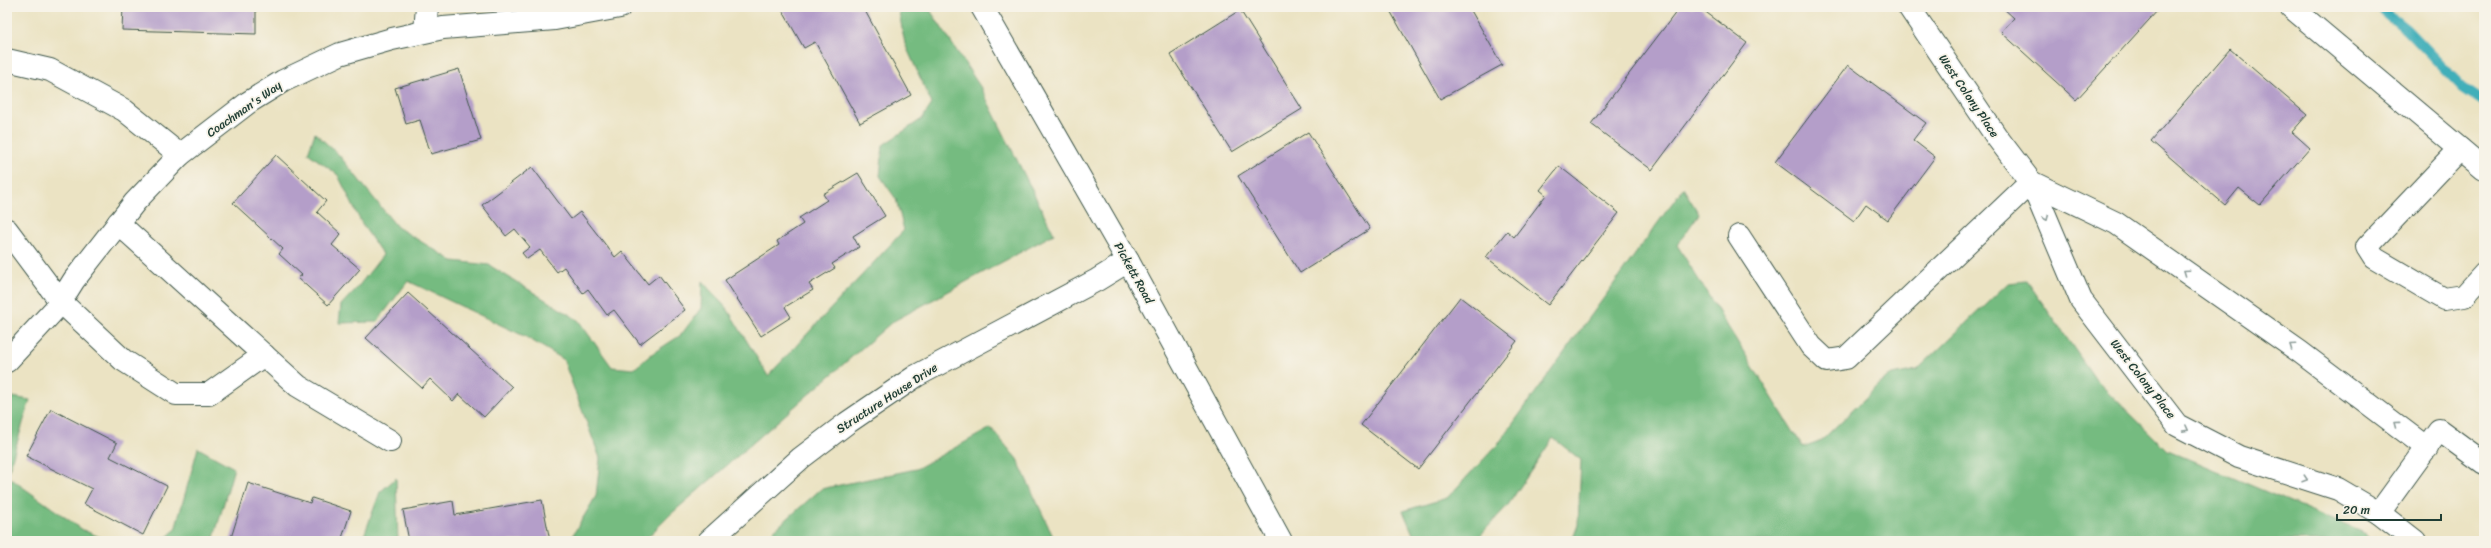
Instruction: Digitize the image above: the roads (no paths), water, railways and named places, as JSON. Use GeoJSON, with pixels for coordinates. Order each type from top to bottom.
{"type":"FeatureCollection","features":[{"type":"Feature","properties":{"kind":"street"},"geometry":{"type":"LineString","coordinates":[[425,31],[427,7]]}},
{"type":"Feature","properties":{"kind":"street","name":"Coachman's Way"},"geometry":{"type":"LineString","coordinates":[[7,361],[60,301],[74,280],[135,202],[180,155],[250,102],[283,81],[340,54],[425,31],[443,28],[555,19],[620,7]]}},
{"type":"Feature","properties":{"kind":"street","name":"Pickett Road"},"geometry":{"type":"LineString","coordinates":[[982,7],[1128,261],[1281,541]]}},
{"type":"Feature","properties":{"kind":"street","name":"West Colony Place"},"geometry":{"type":"LineString","coordinates":[[1909,7],[1996,136],[2031,182],[2081,300],[2177,424],[2239,458],[2338,490],[2379,513],[2416,541]]}},
{"type":"Feature","properties":{"kind":"street"},"geometry":{"type":"LineString","coordinates":[[2291,7],[2484,169]]}},
{"type":"Feature","properties":{"kind":"street"},"geometry":{"type":"LineString","coordinates":[[7,60],[50,70],[124,110],[180,155]]}},
{"type":"Feature","properties":{"kind":"street"},"geometry":{"type":"LineString","coordinates":[[2460,149],[2367,247],[2374,258],[2444,299],[2464,296],[2484,274]]}},
{"type":"Feature","properties":{"kind":"street"},"geometry":{"type":"LineString","coordinates":[[1739,236],[1811,346],[1828,360],[1846,358],[2031,182]]}},
{"type":"Feature","properties":{"kind":"street","name":"West Colony Place"},"geometry":{"type":"LineString","coordinates":[[2031,182],[2116,223],[2300,352],[2427,448]]}},
{"type":"Feature","properties":{"kind":"street"},"geometry":{"type":"LineString","coordinates":[[118,223],[298,386],[390,441]]}},
{"type":"Feature","properties":{"kind":"street"},"geometry":{"type":"LineString","coordinates":[[7,230],[60,301],[123,360],[176,394],[209,394],[264,355]]}},
{"type":"Feature","properties":{"kind":"street","name":"Structure House Drive"},"geometry":{"type":"LineString","coordinates":[[709,541],[801,458],[847,423],[916,376],[1097,280],[1128,261]]}},
{"type":"Feature","properties":{"kind":"street"},"geometry":{"type":"LineString","coordinates":[[2379,513],[2439,430],[2484,463]]}},
{"type":"Feature","properties":{"kind":"waterway"},"geometry":{"type":"LineString","coordinates":[[2378,7],[2406,29],[2463,88],[2484,102]]}}]}
